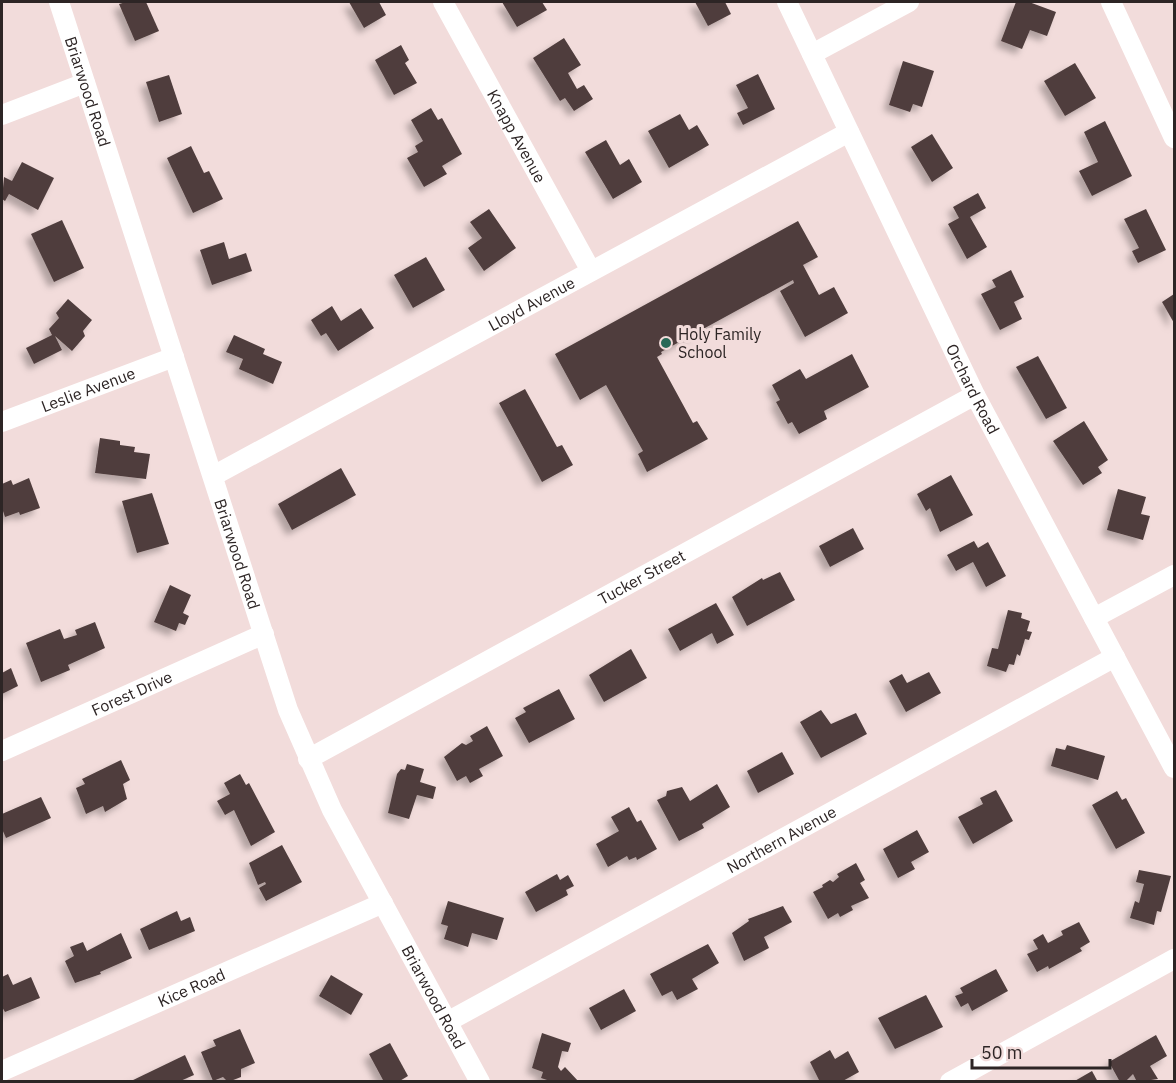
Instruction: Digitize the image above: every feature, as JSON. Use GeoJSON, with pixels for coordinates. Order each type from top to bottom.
{"type":"FeatureCollection","features":[{"type":"Feature","properties":{"kind":"street","name":"Briarwood Road"},"geometry":{"type":"LineString","coordinates":[[59,2],[264,634],[308,759],[382,903],[480,1082]]}},
{"type":"Feature","properties":{"kind":"street","name":"Knapp Avenue"},"geometry":{"type":"LineString","coordinates":[[443,2],[591,271]]}},
{"type":"Feature","properties":{"kind":"street","name":"Orchard Road"},"geometry":{"type":"LineString","coordinates":[[788,2],[975,395],[1174,768]]}},
{"type":"Feature","properties":{"kind":"street"},"geometry":{"type":"LineString","coordinates":[[812,54],[909,2]]}},
{"type":"Feature","properties":{"kind":"street"},"geometry":{"type":"LineString","coordinates":[[1111,2],[1174,138]]}},
{"type":"Feature","properties":{"kind":"street"},"geometry":{"type":"LineString","coordinates":[[2,115],[85,83]]}},
{"type":"Feature","properties":{"kind":"street","name":"Lloyd Avenue"},"geometry":{"type":"LineString","coordinates":[[213,476],[849,132]]}},
{"type":"Feature","properties":{"kind":"street","name":"Leslie Avenue"},"geometry":{"type":"LineString","coordinates":[[2,422],[174,357]]}},
{"type":"Feature","properties":{"kind":"street","name":"Tucker Street"},"geometry":{"type":"LineString","coordinates":[[308,759],[975,395]]}},
{"type":"Feature","properties":{"kind":"street"},"geometry":{"type":"LineString","coordinates":[[1095,618],[1174,575]]}},
{"type":"Feature","properties":{"kind":"street","name":"Forest Drive"},"geometry":{"type":"LineString","coordinates":[[2,751],[264,634]]}},
{"type":"Feature","properties":{"kind":"street","name":"Northern Avenue"},"geometry":{"type":"LineString","coordinates":[[447,1022],[1115,657]]}},
{"type":"Feature","properties":{"kind":"street","name":"Kice Road"},"geometry":{"type":"LineString","coordinates":[[2,1071],[382,903]]}},
{"type":"Feature","properties":{"kind":"street"},"geometry":{"type":"LineString","coordinates":[[950,1082],[1174,958]]}},
{"type":"Feature","properties":{"kind":"building"},"geometry":{"type":"Polygon","coordinates":[[[146,2],[159,31],[135,41],[119,4],[146,2]]]}},
{"type":"Feature","properties":{"kind":"building"},"geometry":{"type":"Polygon","coordinates":[[[349,2],[379,2],[386,15],[364,28],[349,2]]]}},
{"type":"Feature","properties":{"kind":"building"},"geometry":{"type":"Polygon","coordinates":[[[502,2],[542,2],[547,10],[517,27],[502,2]]]}},
{"type":"Feature","properties":{"kind":"building"},"geometry":{"type":"Polygon","coordinates":[[[695,2],[725,2],[731,14],[708,26],[695,2]]]}},
{"type":"Feature","properties":{"kind":"building"},"geometry":{"type":"Polygon","coordinates":[[[1016,2],[1029,2],[1056,12],[1047,36],[1030,30],[1022,49],[1001,41],[1016,2]]]}},
{"type":"Feature","properties":{"kind":"building"},"geometry":{"type":"Polygon","coordinates":[[[564,38],[581,65],[568,73],[577,89],[584,85],[593,99],[574,111],[565,98],[560,101],[533,58],[564,38]]]}},
{"type":"Feature","properties":{"kind":"building"},"geometry":{"type":"Polygon","coordinates":[[[401,45],[409,60],[405,63],[417,83],[394,95],[375,60],[401,45]]]}},
{"type":"Feature","properties":{"kind":"building"},"geometry":{"type":"Polygon","coordinates":[[[903,61],[934,71],[922,107],[913,104],[910,112],[889,105],[903,61]]]}},
{"type":"Feature","properties":{"kind":"building"},"geometry":{"type":"Polygon","coordinates":[[[1075,63],[1096,98],[1065,116],[1044,81],[1075,63]]]}},
{"type":"Feature","properties":{"kind":"building"},"geometry":{"type":"Polygon","coordinates":[[[758,74],[775,109],[743,125],[737,113],[748,108],[736,85],[758,74]]]}},
{"type":"Feature","properties":{"kind":"building"},"geometry":{"type":"Polygon","coordinates":[[[169,75],[182,114],[159,122],[146,82],[169,75]]]}},
{"type":"Feature","properties":{"kind":"building"},"geometry":{"type":"Polygon","coordinates":[[[431,108],[438,120],[442,118],[462,154],[442,166],[447,174],[424,187],[407,158],[418,152],[415,146],[423,141],[411,120],[431,108]]]}},
{"type":"Feature","properties":{"kind":"building"},"geometry":{"type":"Polygon","coordinates":[[[680,114],[689,130],[697,125],[709,145],[669,168],[648,131],[680,114]]]}},
{"type":"Feature","properties":{"kind":"building"},"geometry":{"type":"Polygon","coordinates":[[[1105,121],[1132,176],[1092,196],[1079,171],[1098,162],[1084,132],[1105,121]]]}},
{"type":"Feature","properties":{"kind":"building"},"geometry":{"type":"Polygon","coordinates":[[[932,134],[953,168],[932,182],[911,147],[932,134]]]}},
{"type":"Feature","properties":{"kind":"building"},"geometry":{"type":"Polygon","coordinates":[[[606,140],[620,165],[629,159],[642,182],[613,199],[585,152],[606,140]]]}},
{"type":"Feature","properties":{"kind":"building"},"geometry":{"type":"Polygon","coordinates":[[[191,146],[204,173],[209,171],[223,199],[193,213],[167,158],[191,146]]]}},
{"type":"Feature","properties":{"kind":"building"},"geometry":{"type":"Polygon","coordinates":[[[22,162],[54,178],[38,210],[9,194],[5,201],[2,199],[4,177],[12,181],[22,162]]]}},
{"type":"Feature","properties":{"kind":"building"},"geometry":{"type":"Polygon","coordinates":[[[978,193],[986,208],[970,217],[987,247],[967,259],[948,224],[959,218],[953,207],[978,193]]]}},
{"type":"Feature","properties":{"kind":"building"},"geometry":{"type":"Polygon","coordinates":[[[489,209],[516,248],[484,271],[468,248],[482,238],[470,222],[489,209]]]}},
{"type":"Feature","properties":{"kind":"building"},"geometry":{"type":"Polygon","coordinates":[[[1146,209],[1166,250],[1138,263],[1132,251],[1139,248],[1124,219],[1146,209]]]}},
{"type":"Feature","properties":{"kind":"building"},"geometry":{"type":"Polygon","coordinates":[[[62,220],[84,268],[54,282],[31,234],[62,220]]]}},
{"type":"Feature","properties":{"kind":"building"},"geometry":{"type":"Polygon","coordinates":[[[798,221],[818,257],[803,265],[819,295],[834,287],[848,313],[805,337],[780,291],[794,283],[793,280],[661,352],[662,354],[657,357],[693,423],[697,421],[708,439],[647,472],[638,454],[643,451],[606,385],[580,400],[555,354],[798,221]]]}},
{"type":"Feature","properties":{"kind":"building"},"geometry":{"type":"Polygon","coordinates":[[[224,242],[229,259],[246,253],[252,271],[212,285],[200,250],[224,242]]]}},
{"type":"Feature","properties":{"kind":"building"},"geometry":{"type":"Polygon","coordinates":[[[426,257],[445,290],[413,308],[394,275],[426,257]]]}},
{"type":"Feature","properties":{"kind":"building"},"geometry":{"type":"Polygon","coordinates":[[[1011,270],[1024,297],[1014,302],[1022,319],[1000,330],[981,294],[996,287],[992,280],[1011,270]]]}},
{"type":"Feature","properties":{"kind":"building"},"geometry":{"type":"Polygon","coordinates":[[[1174,294],[1174,323],[1162,302],[1174,294]]]}},
{"type":"Feature","properties":{"kind":"building"},"geometry":{"type":"Polygon","coordinates":[[[68,299],[92,320],[83,331],[85,336],[72,351],[55,336],[62,350],[34,364],[26,348],[52,335],[49,329],[59,318],[56,313],[68,299]]]}},
{"type":"Feature","properties":{"kind":"building"},"geometry":{"type":"Polygon","coordinates":[[[332,306],[341,321],[361,308],[374,328],[338,351],[326,333],[321,336],[311,320],[332,306]]]}},
{"type":"Feature","properties":{"kind":"building"},"geometry":{"type":"Polygon","coordinates":[[[234,335],[265,349],[263,354],[282,362],[273,384],[239,369],[243,359],[226,352],[234,335]]]}},
{"type":"Feature","properties":{"kind":"building"},"geometry":{"type":"Polygon","coordinates":[[[852,354],[869,387],[824,411],[827,419],[799,434],[792,422],[788,424],[776,402],[780,400],[772,385],[800,369],[806,379],[852,354]]]}},
{"type":"Feature","properties":{"kind":"building"},"geometry":{"type":"Polygon","coordinates":[[[1038,356],[1067,408],[1046,419],[1016,367],[1038,356]]]}},
{"type":"Feature","properties":{"kind":"building"},"geometry":{"type":"Polygon","coordinates":[[[525,389],[557,447],[562,445],[573,465],[542,482],[499,403],[525,389]]]}},
{"type":"Feature","properties":{"kind":"building"},"geometry":{"type":"Polygon","coordinates":[[[1084,421],[1108,460],[1098,467],[1102,473],[1083,485],[1053,441],[1084,421]]]}},
{"type":"Feature","properties":{"kind":"building"},"geometry":{"type":"Polygon","coordinates":[[[100,438],[120,441],[120,445],[135,447],[134,452],[150,454],[146,479],[95,473],[100,438]]]}},
{"type":"Feature","properties":{"kind":"building"},"geometry":{"type":"Polygon","coordinates":[[[341,468],[356,495],[292,530],[278,504],[341,468]]]}},
{"type":"Feature","properties":{"kind":"building"},"geometry":{"type":"Polygon","coordinates":[[[951,475],[973,515],[940,532],[930,508],[926,511],[917,494],[951,475]]]}},
{"type":"Feature","properties":{"kind":"building"},"geometry":{"type":"Polygon","coordinates":[[[29,478],[40,508],[5,517],[2,508],[2,484],[11,480],[13,485],[29,478]]]}},
{"type":"Feature","properties":{"kind":"building"},"geometry":{"type":"Polygon","coordinates":[[[1118,489],[1146,497],[1141,514],[1150,516],[1143,540],[1107,530],[1118,489]]]}},
{"type":"Feature","properties":{"kind":"building"},"geometry":{"type":"Polygon","coordinates":[[[152,493],[169,544],[137,553],[122,501],[152,493]]]}},
{"type":"Feature","properties":{"kind":"building"},"geometry":{"type":"Polygon","coordinates":[[[853,528],[864,549],[830,567],[819,546],[853,528]]]}},
{"type":"Feature","properties":{"kind":"building"},"geometry":{"type":"Polygon","coordinates":[[[974,541],[978,548],[988,542],[1006,576],[986,587],[973,562],[956,571],[947,555],[974,541]]]}},
{"type":"Feature","properties":{"kind":"building"},"geometry":{"type":"Polygon","coordinates":[[[780,572],[795,600],[747,626],[732,597],[762,578],[763,580],[780,572]]]}},
{"type":"Feature","properties":{"kind":"building"},"geometry":{"type":"Polygon","coordinates":[[[170,585],[191,595],[183,613],[189,616],[185,625],[179,623],[176,631],[154,622],[170,585]]]}},
{"type":"Feature","properties":{"kind":"building"},"geometry":{"type":"Polygon","coordinates":[[[716,603],[734,635],[717,644],[712,633],[680,651],[668,629],[716,603]]]}},
{"type":"Feature","properties":{"kind":"building"},"geometry":{"type":"Polygon","coordinates":[[[1008,610],[1022,613],[1021,618],[1030,621],[1027,631],[1032,632],[1029,640],[1025,639],[1020,656],[1017,654],[1014,665],[1009,664],[1006,672],[987,666],[992,648],[998,649],[1008,610]]]}},
{"type":"Feature","properties":{"kind":"building"},"geometry":{"type":"Polygon","coordinates":[[[95,622],[105,648],[68,665],[70,670],[41,682],[26,643],[60,629],[64,639],[77,635],[75,630],[95,622]]]}},
{"type":"Feature","properties":{"kind":"building"},"geometry":{"type":"Polygon","coordinates":[[[631,649],[647,678],[604,702],[589,675],[631,649]]]}},
{"type":"Feature","properties":{"kind":"building"},"geometry":{"type":"Polygon","coordinates":[[[11,668],[18,686],[2,694],[2,673],[11,668]]]}},
{"type":"Feature","properties":{"kind":"building"},"geometry":{"type":"Polygon","coordinates":[[[929,672],[941,693],[906,712],[889,681],[902,674],[907,683],[929,672]]]}},
{"type":"Feature","properties":{"kind":"building"},"geometry":{"type":"Polygon","coordinates":[[[559,689],[575,719],[529,743],[515,718],[526,712],[523,708],[559,689]]]}},
{"type":"Feature","properties":{"kind":"building"},"geometry":{"type":"Polygon","coordinates":[[[821,710],[831,724],[856,713],[867,734],[821,758],[800,722],[821,710]]]}},
{"type":"Feature","properties":{"kind":"building"},"geometry":{"type":"Polygon","coordinates":[[[487,726],[503,756],[479,769],[483,776],[470,783],[466,776],[457,781],[444,757],[462,743],[466,745],[473,741],[470,736],[487,726]]]}},
{"type":"Feature","properties":{"kind":"building"},"geometry":{"type":"Polygon","coordinates":[[[1067,745],[1105,756],[1098,780],[1051,766],[1056,748],[1065,750],[1067,745]]]}},
{"type":"Feature","properties":{"kind":"building"},"geometry":{"type":"Polygon","coordinates":[[[782,752],[794,774],[758,793],[747,771],[782,752]]]}},
{"type":"Feature","properties":{"kind":"building"},"geometry":{"type":"Polygon","coordinates":[[[121,760],[130,780],[123,784],[127,799],[105,812],[103,806],[86,814],[76,788],[85,784],[82,779],[121,760]]]}},
{"type":"Feature","properties":{"kind":"building"},"geometry":{"type":"Polygon","coordinates":[[[407,764],[424,769],[420,782],[436,787],[433,799],[417,795],[409,819],[388,813],[397,774],[401,769],[405,770],[407,764]]]}},
{"type":"Feature","properties":{"kind":"building"},"geometry":{"type":"Polygon","coordinates":[[[240,774],[246,785],[249,783],[275,832],[251,846],[234,810],[225,815],[217,801],[230,794],[224,783],[240,774]]]}},
{"type":"Feature","properties":{"kind":"building"},"geometry":{"type":"Polygon","coordinates":[[[717,784],[730,807],[702,824],[704,828],[679,841],[657,800],[666,796],[667,791],[682,787],[690,801],[717,784]]]}},
{"type":"Feature","properties":{"kind":"building"},"geometry":{"type":"Polygon","coordinates":[[[996,790],[1013,821],[973,844],[958,817],[983,804],[980,798],[996,790]]]}},
{"type":"Feature","properties":{"kind":"building"},"geometry":{"type":"Polygon","coordinates":[[[1117,791],[1122,800],[1126,798],[1145,833],[1116,849],[1092,805],[1117,791]]]}},
{"type":"Feature","properties":{"kind":"building"},"geometry":{"type":"Polygon","coordinates":[[[41,797],[51,818],[6,838],[2,829],[2,814],[41,797]]]}},
{"type":"Feature","properties":{"kind":"building"},"geometry":{"type":"Polygon","coordinates":[[[629,807],[637,822],[641,820],[657,849],[637,860],[636,857],[629,860],[627,856],[608,867],[596,844],[619,831],[611,817],[629,807]]]}},
{"type":"Feature","properties":{"kind":"building"},"geometry":{"type":"Polygon","coordinates":[[[917,830],[929,852],[911,862],[915,869],[898,878],[883,849],[917,830]]]}},
{"type":"Feature","properties":{"kind":"building"},"geometry":{"type":"Polygon","coordinates":[[[282,845],[302,882],[266,901],[259,888],[266,884],[265,882],[258,885],[249,863],[282,845]]]}},
{"type":"Feature","properties":{"kind":"building"},"geometry":{"type":"Polygon","coordinates":[[[856,863],[865,880],[860,883],[869,898],[851,906],[853,910],[840,917],[838,913],[828,919],[813,892],[830,880],[833,882],[839,877],[837,874],[856,863]]]}},
{"type":"Feature","properties":{"kind":"building"},"geometry":{"type":"Polygon","coordinates":[[[1139,870],[1171,876],[1161,912],[1157,911],[1154,925],[1130,918],[1135,901],[1139,903],[1144,884],[1136,882],[1139,870]]]}},
{"type":"Feature","properties":{"kind":"building"},"geometry":{"type":"Polygon","coordinates":[[[557,874],[560,880],[568,875],[574,886],[566,890],[568,895],[536,912],[525,892],[557,874]]]}},
{"type":"Feature","properties":{"kind":"building"},"geometry":{"type":"Polygon","coordinates":[[[448,901],[504,918],[497,940],[472,933],[468,947],[444,939],[448,926],[441,924],[448,901]]]}},
{"type":"Feature","properties":{"kind":"building"},"geometry":{"type":"Polygon","coordinates":[[[783,906],[792,922],[764,937],[769,948],[744,961],[732,933],[749,921],[748,919],[783,906]]]}},
{"type":"Feature","properties":{"kind":"building"},"geometry":{"type":"Polygon","coordinates":[[[177,911],[181,921],[190,917],[195,931],[149,950],[140,929],[177,911]]]}},
{"type":"Feature","properties":{"kind":"building"},"geometry":{"type":"Polygon","coordinates":[[[1079,922],[1090,942],[1080,948],[1082,951],[1049,969],[1048,966],[1037,972],[1027,954],[1038,949],[1033,940],[1043,934],[1048,943],[1063,935],[1061,931],[1079,922]]]}},
{"type":"Feature","properties":{"kind":"building"},"geometry":{"type":"Polygon","coordinates":[[[121,933],[132,958],[100,972],[101,974],[75,983],[65,961],[74,956],[70,947],[83,942],[87,951],[121,933]]]}},
{"type":"Feature","properties":{"kind":"building"},"geometry":{"type":"Polygon","coordinates":[[[708,944],[719,963],[692,979],[698,989],[677,1000],[672,991],[662,996],[650,974],[708,944]]]}},
{"type":"Feature","properties":{"kind":"building"},"geometry":{"type":"Polygon","coordinates":[[[996,969],[1008,991],[972,1011],[968,1003],[961,1007],[955,996],[963,993],[960,988],[996,969]]]}},
{"type":"Feature","properties":{"kind":"building"},"geometry":{"type":"Polygon","coordinates":[[[8,974],[13,985],[31,977],[40,998],[5,1012],[2,1007],[2,977],[8,974]]]}},
{"type":"Feature","properties":{"kind":"building"},"geometry":{"type":"Polygon","coordinates":[[[331,975],[363,994],[351,1015],[319,996],[331,975]]]}},
{"type":"Feature","properties":{"kind":"building"},"geometry":{"type":"Polygon","coordinates":[[[624,989],[636,1011],[601,1030],[589,1008],[624,989]]]}},
{"type":"Feature","properties":{"kind":"building"},"geometry":{"type":"Polygon","coordinates":[[[926,995],[943,1027],[895,1049],[878,1018],[926,995]]]}},
{"type":"Feature","properties":{"kind":"building"},"geometry":{"type":"Polygon","coordinates":[[[240,1029],[255,1063],[241,1069],[241,1077],[228,1082],[223,1077],[213,1081],[201,1052],[216,1046],[213,1040],[240,1029]]]}},
{"type":"Feature","properties":{"kind":"building"},"geometry":{"type":"Polygon","coordinates":[[[542,1033],[571,1043],[568,1052],[562,1051],[558,1067],[561,1071],[565,1067],[579,1082],[553,1082],[541,1078],[543,1072],[532,1068],[542,1033]]]}},
{"type":"Feature","properties":{"kind":"building"},"geometry":{"type":"Polygon","coordinates":[[[1156,1035],[1167,1056],[1150,1066],[1158,1079],[1137,1082],[1133,1074],[1125,1082],[1120,1082],[1109,1062],[1156,1035]]]}},
{"type":"Feature","properties":{"kind":"building"},"geometry":{"type":"Polygon","coordinates":[[[390,1043],[408,1076],[398,1082],[383,1080],[369,1054],[390,1043]]]}},
{"type":"Feature","properties":{"kind":"building"},"geometry":{"type":"Polygon","coordinates":[[[830,1050],[835,1059],[848,1051],[859,1072],[841,1082],[820,1082],[810,1062],[830,1050]]]}},
{"type":"Feature","properties":{"kind":"building"},"geometry":{"type":"Polygon","coordinates":[[[185,1055],[194,1075],[178,1082],[129,1082],[185,1055]]]}},
{"type":"Feature","properties":{"kind":"building"},"geometry":{"type":"Polygon","coordinates":[[[1092,1071],[1098,1082],[1073,1082],[1092,1071]]]}},
{"type":"Feature","properties":{"kind":"place","name":"Holy Family School"},"geometry":{"type":"Point","coordinates":[666,343]}}]}
